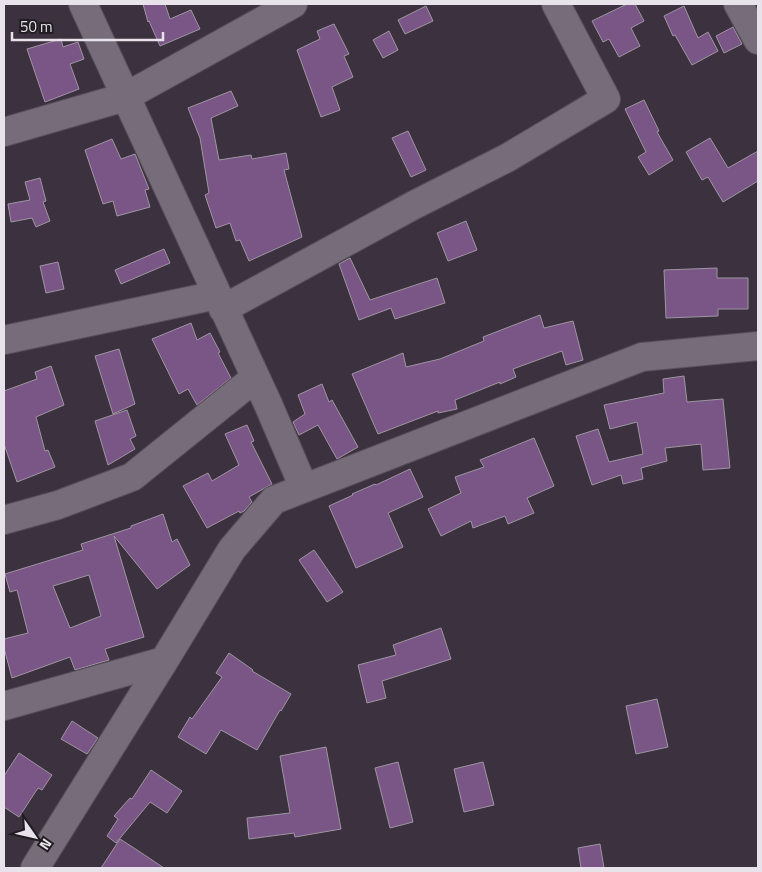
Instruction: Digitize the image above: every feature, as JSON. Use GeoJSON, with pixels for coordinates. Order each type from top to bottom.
{"type":"FeatureCollection","features":[{"type":"Feature","properties":{"kind":"street"},"geometry":{"type":"LineString","coordinates":[[83,4],[304,488]]}},
{"type":"Feature","properties":{"kind":"street"},"geometry":{"type":"LineString","coordinates":[[4,132],[125,97],[293,4]]}},
{"type":"Feature","properties":{"kind":"street"},"geometry":{"type":"LineString","coordinates":[[4,340],[220,302],[507,158],[606,99],[556,4]]}},
{"type":"Feature","properties":{"kind":"street"},"geometry":{"type":"LineString","coordinates":[[738,4],[758,40]]}},
{"type":"Feature","properties":{"kind":"street"},"geometry":{"type":"LineString","coordinates":[[34,868],[164,662],[232,549],[274,500],[642,357],[758,346]]}},
{"type":"Feature","properties":{"kind":"street"},"geometry":{"type":"LineString","coordinates":[[4,520],[58,505],[132,477],[255,378]]}},
{"type":"Feature","properties":{"kind":"street"},"geometry":{"type":"LineString","coordinates":[[4,706],[164,662]]}},
{"type":"Feature","properties":{"kind":"building"},"geometry":{"type":"Polygon","coordinates":[[[143,4],[165,4],[170,19],[191,10],[200,29],[160,46],[148,22],[143,4]]]}},
{"type":"Feature","properties":{"kind":"building"},"geometry":{"type":"Polygon","coordinates":[[[627,4],[635,4],[644,21],[631,28],[640,46],[619,57],[609,39],[603,42],[592,21],[627,4]]]}},
{"type":"Feature","properties":{"kind":"building"},"geometry":{"type":"Polygon","coordinates":[[[426,6],[433,21],[405,34],[398,20],[426,6]]]}},
{"type":"Feature","properties":{"kind":"building"},"geometry":{"type":"Polygon","coordinates":[[[684,6],[698,38],[708,32],[718,51],[692,65],[675,35],[673,36],[664,16],[684,6]]]}},
{"type":"Feature","properties":{"kind":"building"},"geometry":{"type":"Polygon","coordinates":[[[334,24],[349,54],[344,56],[353,77],[332,87],[340,110],[321,117],[297,50],[320,39],[317,31],[334,24]]]}},
{"type":"Feature","properties":{"kind":"building"},"geometry":{"type":"Polygon","coordinates":[[[733,27],[742,44],[724,53],[716,36],[733,27]]]}},
{"type":"Feature","properties":{"kind":"building"},"geometry":{"type":"Polygon","coordinates":[[[389,31],[398,50],[383,58],[373,40],[389,31]]]}},
{"type":"Feature","properties":{"kind":"building"},"geometry":{"type":"Polygon","coordinates":[[[61,39],[63,47],[78,42],[84,59],[70,64],[79,89],[45,102],[27,49],[61,39]]]}},
{"type":"Feature","properties":{"kind":"building"},"geometry":{"type":"Polygon","coordinates":[[[231,91],[238,106],[211,118],[219,160],[251,155],[252,159],[286,153],[289,169],[284,170],[302,237],[249,261],[240,240],[236,241],[230,223],[216,228],[205,195],[209,193],[200,138],[188,108],[231,91]]]}},
{"type":"Feature","properties":{"kind":"building"},"geometry":{"type":"Polygon","coordinates":[[[644,100],[659,131],[657,132],[673,160],[649,175],[638,157],[646,152],[625,109],[644,100]]]}},
{"type":"Feature","properties":{"kind":"building"},"geometry":{"type":"Polygon","coordinates":[[[408,131],[426,170],[411,177],[392,138],[408,131]]]}},
{"type":"Feature","properties":{"kind":"building"},"geometry":{"type":"Polygon","coordinates":[[[710,138],[728,168],[758,151],[758,181],[723,202],[708,177],[702,180],[686,152],[710,138]]]}},
{"type":"Feature","properties":{"kind":"building"},"geometry":{"type":"Polygon","coordinates":[[[112,139],[121,159],[135,154],[149,189],[145,190],[150,207],[117,216],[113,201],[103,204],[85,150],[112,139]]]}},
{"type":"Feature","properties":{"kind":"building"},"geometry":{"type":"Polygon","coordinates":[[[40,178],[46,201],[43,202],[50,221],[36,227],[32,218],[11,222],[8,204],[30,200],[25,182],[40,178]]]}},
{"type":"Feature","properties":{"kind":"building"},"geometry":{"type":"Polygon","coordinates":[[[466,221],[477,250],[448,261],[437,233],[466,221]]]}},
{"type":"Feature","properties":{"kind":"building"},"geometry":{"type":"Polygon","coordinates":[[[164,249],[170,263],[121,284],[115,270],[164,249]]]}},
{"type":"Feature","properties":{"kind":"building"},"geometry":{"type":"Polygon","coordinates":[[[350,258],[370,300],[437,278],[445,303],[395,319],[391,308],[359,320],[339,264],[350,258]]]}},
{"type":"Feature","properties":{"kind":"building"},"geometry":{"type":"Polygon","coordinates":[[[58,262],[64,289],[46,293],[40,266],[58,262]]]}},
{"type":"Feature","properties":{"kind":"building"},"geometry":{"type":"Polygon","coordinates":[[[717,268],[717,278],[748,278],[748,309],[718,309],[718,316],[666,318],[664,270],[717,268]]]}},
{"type":"Feature","properties":{"kind":"building"},"geometry":{"type":"Polygon","coordinates":[[[540,315],[544,328],[573,321],[583,360],[566,365],[562,351],[513,369],[516,377],[455,400],[457,409],[438,413],[438,411],[378,434],[352,374],[403,353],[406,367],[440,359],[484,341],[483,337],[540,315]]]}},
{"type":"Feature","properties":{"kind":"building"},"geometry":{"type":"Polygon","coordinates":[[[191,323],[197,340],[210,333],[231,378],[197,405],[188,389],[179,394],[152,339],[191,323]]]}},
{"type":"Feature","properties":{"kind":"building"},"geometry":{"type":"Polygon","coordinates":[[[119,349],[135,404],[113,414],[95,356],[119,349]]]}},
{"type":"Feature","properties":{"kind":"building"},"geometry":{"type":"Polygon","coordinates":[[[51,366],[64,405],[36,417],[45,451],[48,450],[55,467],[17,482],[4,444],[4,391],[37,379],[35,372],[51,366]]]}},
{"type":"Feature","properties":{"kind":"building"},"geometry":{"type":"Polygon","coordinates":[[[684,376],[687,402],[723,399],[730,468],[703,470],[701,444],[665,448],[667,461],[641,468],[643,479],[623,484],[621,475],[592,485],[576,436],[598,429],[609,462],[643,454],[637,422],[610,429],[604,405],[664,393],[663,379],[684,376]]]}},
{"type":"Feature","properties":{"kind":"building"},"geometry":{"type":"Polygon","coordinates":[[[322,384],[329,402],[332,400],[358,447],[337,459],[318,425],[299,435],[293,422],[305,414],[298,395],[322,384]]]}},
{"type":"Feature","properties":{"kind":"building"},"geometry":{"type":"Polygon","coordinates":[[[127,410],[136,436],[130,439],[135,449],[108,465],[95,421],[127,410]]]}},
{"type":"Feature","properties":{"kind":"building"},"geometry":{"type":"Polygon","coordinates":[[[247,425],[254,441],[251,442],[272,484],[249,497],[252,502],[244,511],[240,513],[239,511],[207,528],[183,486],[208,473],[212,481],[239,465],[225,434],[247,425]]]}},
{"type":"Feature","properties":{"kind":"building"},"geometry":{"type":"Polygon","coordinates":[[[534,438],[554,486],[527,498],[534,513],[508,524],[505,516],[473,528],[471,521],[441,536],[428,509],[461,493],[455,477],[484,467],[480,460],[534,438]]]}},
{"type":"Feature","properties":{"kind":"building"},"geometry":{"type":"Polygon","coordinates":[[[410,469],[423,497],[388,513],[403,547],[356,568],[329,506],[410,469]]]}},
{"type":"Feature","properties":{"kind":"building"},"geometry":{"type":"Polygon","coordinates":[[[163,514],[172,542],[177,539],[190,565],[157,589],[114,536],[144,637],[105,649],[109,660],[75,670],[70,657],[12,678],[4,648],[4,639],[28,633],[17,590],[10,592],[5,574],[83,550],[81,544],[131,528],[131,526],[163,514]],[[89,575],[53,586],[70,628],[101,616],[89,575]]]}},
{"type":"Feature","properties":{"kind":"building"},"geometry":{"type":"Polygon","coordinates":[[[314,550],[343,592],[327,602],[299,560],[314,550]]]}},
{"type":"Feature","properties":{"kind":"building"},"geometry":{"type":"Polygon","coordinates":[[[441,628],[451,659],[382,681],[386,698],[367,703],[358,665],[396,655],[393,645],[441,628]]]}},
{"type":"Feature","properties":{"kind":"building"},"geometry":{"type":"Polygon","coordinates":[[[229,653],[252,671],[291,694],[257,750],[221,730],[206,754],[178,737],[190,717],[192,719],[222,677],[216,673],[229,653]]]}},
{"type":"Feature","properties":{"kind":"building"},"geometry":{"type":"Polygon","coordinates":[[[657,699],[668,747],[636,754],[626,706],[657,699]]]}},
{"type":"Feature","properties":{"kind":"building"},"geometry":{"type":"Polygon","coordinates":[[[72,721],[98,738],[87,754],[61,739],[72,721]]]}},
{"type":"Feature","properties":{"kind":"building"},"geometry":{"type":"Polygon","coordinates":[[[326,747],[341,829],[295,837],[294,833],[249,839],[247,818],[290,813],[280,756],[326,747]]]}},
{"type":"Feature","properties":{"kind":"building"},"geometry":{"type":"Polygon","coordinates":[[[19,753],[52,775],[42,790],[38,788],[19,817],[4,807],[4,776],[19,753]]]}},
{"type":"Feature","properties":{"kind":"building"},"geometry":{"type":"Polygon","coordinates":[[[398,762],[413,822],[390,828],[375,768],[398,762]]]}},
{"type":"Feature","properties":{"kind":"building"},"geometry":{"type":"Polygon","coordinates":[[[483,762],[494,805],[464,812],[454,769],[483,762]]]}},
{"type":"Feature","properties":{"kind":"building"},"geometry":{"type":"Polygon","coordinates":[[[151,770],[182,791],[167,813],[150,802],[116,843],[107,836],[118,819],[114,816],[130,798],[132,799],[151,770]]]}},
{"type":"Feature","properties":{"kind":"building"},"geometry":{"type":"Polygon","coordinates":[[[120,839],[134,848],[164,868],[101,868],[120,839]]]}},
{"type":"Feature","properties":{"kind":"building"},"geometry":{"type":"Polygon","coordinates":[[[600,844],[604,868],[581,868],[578,848],[600,844]]]}}]}
